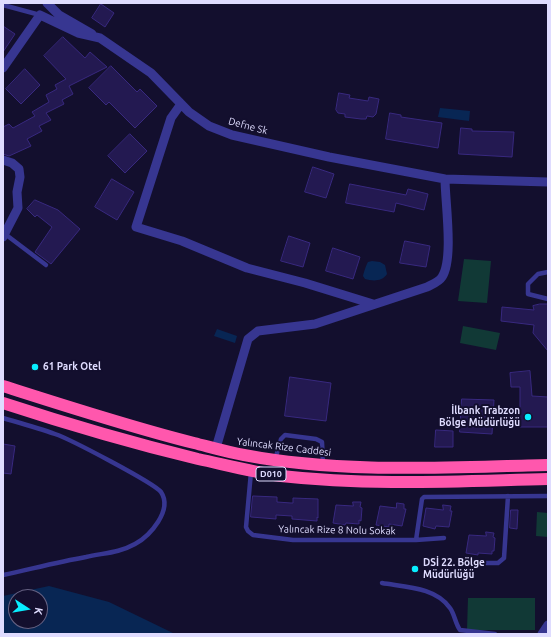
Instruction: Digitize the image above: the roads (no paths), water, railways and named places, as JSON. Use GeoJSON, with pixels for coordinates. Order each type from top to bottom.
{"type":"FeatureCollection","features":[{"type":"Feature","properties":{"kind":"highway","name":"Yalıncak Rize Caddesi"},"geometry":{"type":"LineString","coordinates":[[3,386],[149,432],[243,455],[275,460],[323,465],[396,468],[548,465]]}},
{"type":"Feature","properties":{"kind":"highway","name":"D010"},"geometry":{"type":"LineString","coordinates":[[3,403],[143,446],[280,475],[344,481],[405,482],[548,479]]}},
{"type":"Feature","properties":{"kind":"street"},"geometry":{"type":"LineString","coordinates":[[47,3],[59,15],[100,38]]}},
{"type":"Feature","properties":{"kind":"street"},"geometry":{"type":"LineString","coordinates":[[3,68],[40,15]]}},
{"type":"Feature","properties":{"kind":"street","name":"Defne Sk"},"geometry":{"type":"LineString","coordinates":[[40,15],[78,33],[100,38],[151,73],[181,104],[209,126],[232,135],[445,179],[548,182]]}},
{"type":"Feature","properties":{"kind":"street"},"geometry":{"type":"LineString","coordinates":[[181,104],[172,118],[136,227],[182,241],[247,268],[305,282],[374,304]]}},
{"type":"Feature","properties":{"kind":"street"},"geometry":{"type":"LineString","coordinates":[[3,160],[12,163],[19,169],[20,177],[17,192],[18,208],[4,235]]}},
{"type":"Feature","properties":{"kind":"street"},"geometry":{"type":"LineString","coordinates":[[216,448],[248,339],[258,331],[315,324],[427,287],[439,281],[446,269],[448,241],[445,179]]}},
{"type":"Feature","properties":{"kind":"street"},"geometry":{"type":"LineString","coordinates":[[542,634],[548,625]]}},
{"type":"Feature","properties":{"kind":"lane"},"geometry":{"type":"LineString","coordinates":[[3,5],[40,15]]}},
{"type":"Feature","properties":{"kind":"lane"},"geometry":{"type":"LineString","coordinates":[[4,235],[46,265]]}},
{"type":"Feature","properties":{"kind":"lane"},"geometry":{"type":"LineString","coordinates":[[548,272],[538,274],[528,284],[528,294],[548,300]]}},
{"type":"Feature","properties":{"kind":"lane"},"geometry":{"type":"LineString","coordinates":[[3,418],[64,438],[139,477],[161,492],[163,499],[162,511],[158,523],[147,536],[136,544],[114,552],[3,575]]}},
{"type":"Feature","properties":{"kind":"lane"},"geometry":{"type":"LineString","coordinates":[[275,460],[281,439],[285,435],[316,439],[322,442],[323,465]]}},
{"type":"Feature","properties":{"kind":"lane","name":"Yalıncak Rize 8 Nolu Sokak"},"geometry":{"type":"LineString","coordinates":[[251,470],[246,527],[253,535],[293,540],[416,540],[444,538]]}},
{"type":"Feature","properties":{"kind":"lane"},"geometry":{"type":"LineString","coordinates":[[469,562],[498,562],[504,558],[508,496]]}},
{"type":"Feature","properties":{"kind":"lane"},"geometry":{"type":"LineString","coordinates":[[416,540],[422,499],[424,497],[548,496]]}},
{"type":"Feature","properties":{"kind":"lane"},"geometry":{"type":"LineString","coordinates":[[382,583],[430,592],[438,595],[443,598],[453,613],[455,624],[460,630],[495,634]]}},
{"type":"Feature","properties":{"kind":"water"},"geometry":{"type":"Polygon","coordinates":[[[440,108],[470,111],[469,121],[438,117],[440,108]]]}},
{"type":"Feature","properties":{"kind":"water"},"geometry":{"type":"Polygon","coordinates":[[[368,262],[380,262],[385,265],[387,274],[385,277],[377,280],[365,279],[363,276],[366,267],[368,262]]]}},
{"type":"Feature","properties":{"kind":"water"},"geometry":{"type":"Polygon","coordinates":[[[217,329],[237,336],[235,343],[214,336],[217,329]]]}},
{"type":"Feature","properties":{"kind":"water"},"geometry":{"type":"Polygon","coordinates":[[[49,586],[109,602],[175,634],[3,634],[3,596],[8,595],[8,629],[48,629],[48,589],[35,589],[49,586]]]}},
{"type":"Feature","properties":{"kind":"place","name":"61 Park Otel"},"geometry":{"type":"Point","coordinates":[35,367]}},
{"type":"Feature","properties":{"kind":"place","name":"İlbank Trabzon Bölge Müdürlüğü"},"geometry":{"type":"Point","coordinates":[528,417]}},
{"type":"Feature","properties":{"kind":"place","name":"DSİ 22. Bölge Müdürlüğü"},"geometry":{"type":"Point","coordinates":[415,569]}}]}
